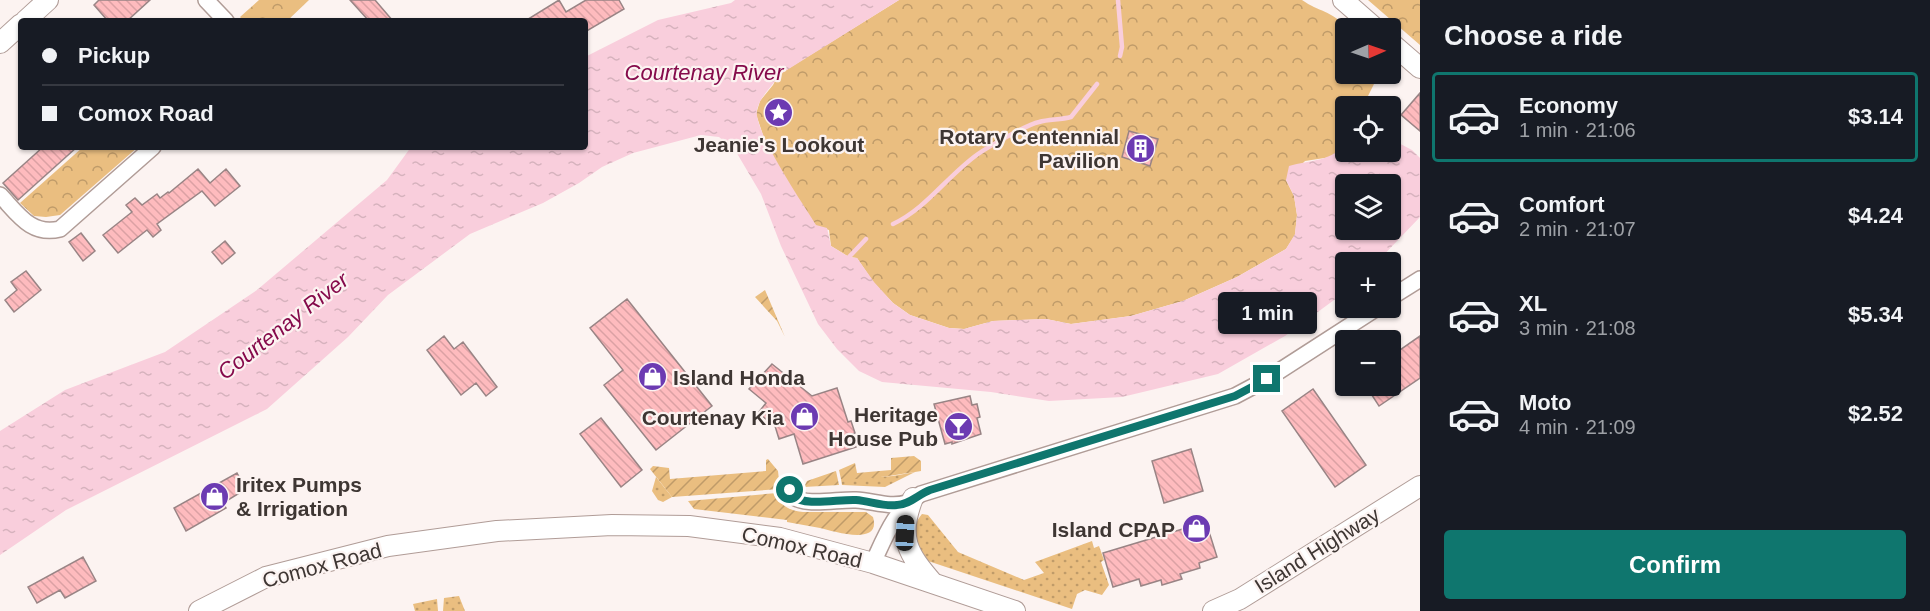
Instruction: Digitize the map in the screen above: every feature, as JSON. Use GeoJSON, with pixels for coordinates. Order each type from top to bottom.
{"type":"FeatureCollection","features":[{"type":"Feature","properties":{"kind":"main road"},"geometry":{"type":"LineString","coordinates":[[28,18],[48,0]]}},
{"type":"Feature","properties":{"kind":"main road"},"geometry":{"type":"LineString","coordinates":[[1343,0],[1364,18]]}},
{"type":"Feature","properties":{"kind":"main road"},"geometry":{"type":"LineString","coordinates":[[0,43],[18,27]]}},
{"type":"Feature","properties":{"kind":"main road"},"geometry":{"type":"LineString","coordinates":[[1401,52],[1420,68]]}},
{"type":"Feature","properties":{"kind":"main road","name":"Island Highway"},"geometry":{"type":"LineString","coordinates":[[1213,611],[1240,599],[1420,486]]}},
{"type":"Feature","properties":{"kind":"main road"},"geometry":{"type":"LineString","coordinates":[[910,501],[905,533],[908,546],[914,561],[933,583]]}},
{"type":"Feature","properties":{"kind":"main road","name":"Comox Road"},"geometry":{"type":"LineString","coordinates":[[199,611],[266,577],[388,546],[497,531],[612,525],[689,526],[780,538],[873,563]]}},
{"type":"Feature","properties":{"kind":"main road"},"geometry":{"type":"LineString","coordinates":[[873,563],[1015,611]]}},
{"type":"Feature","properties":{"kind":"street"},"geometry":{"type":"LineString","coordinates":[[206,0],[223,18]]}},
{"type":"Feature","properties":{"kind":"street"},"geometry":{"type":"LineString","coordinates":[[0,195],[28,224],[43,231],[60,229],[150,150]]}},
{"type":"Feature","properties":{"kind":"street"},"geometry":{"type":"LineString","coordinates":[[1401,291],[1420,279]]}},
{"type":"Feature","properties":{"kind":"street"},"geometry":{"type":"LineString","coordinates":[[790,490],[792,496],[802,502],[857,500],[898,506],[930,490],[1235,396],[1267,379],[1362,318]]}},
{"type":"Feature","properties":{"kind":"street","name":"Comox Road"},"geometry":{"type":"LineString","coordinates":[[873,563],[896,517],[910,501]]}},
{"type":"Feature","properties":{"kind":"green space"},"geometry":{"type":"Polygon","coordinates":[[[259,0],[309,0],[290,18],[240,17],[259,0]]]}},
{"type":"Feature","properties":{"kind":"green space"},"geometry":{"type":"Polygon","coordinates":[[[899,0],[1302,0],[1336,18],[1335,84],[1374,84],[1368,96],[1335,96],[1335,154],[1331,157],[1305,161],[1286,180],[1294,196],[1297,215],[1295,235],[1286,249],[1237,277],[1183,301],[1131,316],[1071,324],[1046,319],[993,321],[964,329],[949,328],[910,315],[893,303],[874,283],[857,258],[849,257],[831,246],[829,230],[816,226],[766,144],[756,114],[760,101],[778,75],[899,0]]]}},
{"type":"Feature","properties":{"kind":"green space"},"geometry":{"type":"Polygon","coordinates":[[[1368,0],[1420,0],[1420,45],[1401,29],[1401,18],[1389,18],[1368,0]]]}},
{"type":"Feature","properties":{"kind":"green space"},"geometry":{"type":"Polygon","coordinates":[[[80,150],[135,150],[60,215],[34,216],[20,203],[80,150]]]}},
{"type":"Feature","properties":{"kind":"green space"},"geometry":{"type":"Polygon","coordinates":[[[765,290],[785,337],[777,321],[755,297],[765,290]]]}},
{"type":"Feature","properties":{"kind":"green space"},"geometry":{"type":"Polygon","coordinates":[[[914,456],[921,461],[921,471],[871,478],[841,479],[839,470],[855,463],[857,473],[891,470],[891,458],[914,456]]]}},
{"type":"Feature","properties":{"kind":"green space"},"geometry":{"type":"Polygon","coordinates":[[[768,459],[778,471],[780,489],[672,497],[650,469],[653,466],[669,468],[670,479],[766,471],[766,460],[768,459]]]}},
{"type":"Feature","properties":{"kind":"green space"},"geometry":{"type":"Polygon","coordinates":[[[836,471],[839,485],[804,487],[807,481],[836,471]]]}},
{"type":"Feature","properties":{"kind":"green space"},"geometry":{"type":"Polygon","coordinates":[[[915,472],[885,487],[842,485],[841,479],[893,476],[915,472]]]}},
{"type":"Feature","properties":{"kind":"green space"},"geometry":{"type":"Polygon","coordinates":[[[656,477],[672,497],[663,502],[658,500],[652,491],[656,477]]]}},
{"type":"Feature","properties":{"kind":"green space"},"geometry":{"type":"Polygon","coordinates":[[[777,493],[778,498],[786,507],[803,512],[866,512],[873,517],[874,526],[870,532],[864,534],[845,534],[787,522],[787,520],[694,509],[688,501],[777,493]]]}},
{"type":"Feature","properties":{"kind":"green space"},"geometry":{"type":"Polygon","coordinates":[[[922,514],[928,515],[958,552],[1024,580],[1044,573],[1035,562],[1092,541],[1094,548],[1099,546],[1104,560],[1101,562],[1109,585],[1102,595],[1085,590],[1077,594],[1072,609],[925,560],[914,537],[915,526],[922,514]]]}},
{"type":"Feature","properties":{"kind":"green space"},"geometry":{"type":"Polygon","coordinates":[[[459,596],[465,611],[443,611],[444,598],[459,596]]]}},
{"type":"Feature","properties":{"kind":"green space"},"geometry":{"type":"Polygon","coordinates":[[[437,599],[438,611],[415,611],[413,604],[437,599]]]}},
{"type":"Feature","properties":{"kind":"water","name":"Courtenay River"},"geometry":{"type":"Polygon","coordinates":[[[735,0],[899,0],[779,75],[763,96],[757,110],[758,120],[771,150],[816,225],[827,228],[831,246],[849,257],[857,258],[893,303],[910,315],[949,328],[964,329],[993,321],[1046,319],[1071,324],[1131,316],[1183,301],[1237,277],[1286,249],[1295,234],[1297,215],[1294,196],[1286,180],[1289,166],[1321,159],[1335,153],[1335,162],[1401,162],[1401,144],[1412,150],[1420,158],[1420,217],[1401,237],[1401,174],[1335,174],[1335,240],[1398,240],[1387,252],[1335,252],[1335,299],[1285,336],[1218,374],[1122,397],[1049,401],[991,392],[882,382],[859,371],[837,349],[818,324],[781,246],[761,194],[735,150],[719,137],[701,135],[633,153],[602,167],[543,203],[470,234],[388,295],[348,337],[267,409],[66,510],[0,555],[0,431],[65,390],[165,352],[257,290],[387,180],[409,150],[588,150],[588,55],[658,20],[731,3],[735,0]]]}},
{"type":"Feature","properties":{"kind":"building"},"geometry":{"type":"Polygon","coordinates":[[[99,0],[150,0],[130,18],[105,18],[94,5],[99,0]]]}},
{"type":"Feature","properties":{"kind":"building"},"geometry":{"type":"Polygon","coordinates":[[[350,0],[375,0],[390,18],[366,18],[350,0]]]}},
{"type":"Feature","properties":{"kind":"building"},"geometry":{"type":"Polygon","coordinates":[[[559,0],[566,12],[586,0],[619,0],[624,9],[588,30],[588,18],[530,18],[559,0]]]}},
{"type":"Feature","properties":{"kind":"building"},"geometry":{"type":"Polygon","coordinates":[[[1420,93],[1420,131],[1401,115],[1420,93]]]}},
{"type":"Feature","properties":{"kind":"building","name":"Rotary Centennial Pavilion"},"geometry":{"type":"Polygon","coordinates":[[[1129,131],[1158,139],[1150,166],[1122,157],[1129,131]]]}},
{"type":"Feature","properties":{"kind":"building"},"geometry":{"type":"Polygon","coordinates":[[[40,150],[74,150],[18,200],[3,183],[40,150]]]}},
{"type":"Feature","properties":{"kind":"building"},"geometry":{"type":"Polygon","coordinates":[[[198,169],[210,183],[226,169],[240,186],[215,206],[202,191],[157,224],[161,230],[153,237],[147,230],[118,253],[103,235],[132,212],[126,205],[135,198],[142,205],[157,194],[160,198],[198,169]]]}},
{"type":"Feature","properties":{"kind":"building"},"geometry":{"type":"Polygon","coordinates":[[[81,233],[95,251],[83,261],[69,242],[81,233]]]}},
{"type":"Feature","properties":{"kind":"building"},"geometry":{"type":"Polygon","coordinates":[[[225,241],[235,253],[222,264],[212,252],[225,241]]]}},
{"type":"Feature","properties":{"kind":"building"},"geometry":{"type":"Polygon","coordinates":[[[26,271],[41,290],[14,312],[5,300],[17,290],[11,282],[26,271]]]}},
{"type":"Feature","properties":{"kind":"building","name":"Island Honda"},"geometry":{"type":"Polygon","coordinates":[[[627,299],[712,406],[656,450],[604,385],[623,370],[590,328],[627,299]]]}},
{"type":"Feature","properties":{"kind":"building"},"geometry":{"type":"Polygon","coordinates":[[[444,336],[454,349],[463,342],[497,387],[486,396],[476,383],[461,395],[427,350],[444,336]]]}},
{"type":"Feature","properties":{"kind":"building"},"geometry":{"type":"Polygon","coordinates":[[[1420,336],[1420,378],[1401,391],[1401,349],[1420,336]]]}},
{"type":"Feature","properties":{"kind":"building","name":"Courtenay Kia"},"geometry":{"type":"Polygon","coordinates":[[[772,364],[812,396],[837,388],[848,422],[851,421],[855,433],[852,434],[856,447],[803,464],[794,434],[779,439],[775,426],[758,413],[766,403],[749,389],[772,364]]]}},
{"type":"Feature","properties":{"kind":"building"},"geometry":{"type":"Polygon","coordinates":[[[1313,389],[1366,465],[1335,487],[1282,411],[1313,389]]]}},
{"type":"Feature","properties":{"kind":"building","name":"Heritage House Pub"},"geometry":{"type":"Polygon","coordinates":[[[970,396],[972,405],[977,404],[980,417],[977,418],[981,434],[952,444],[952,442],[945,444],[934,404],[970,396]]]}},
{"type":"Feature","properties":{"kind":"building"},"geometry":{"type":"Polygon","coordinates":[[[1372,396],[1394,396],[1379,406],[1372,396]]]}},
{"type":"Feature","properties":{"kind":"building"},"geometry":{"type":"Polygon","coordinates":[[[601,418],[642,470],[621,487],[580,434],[601,418]]]}},
{"type":"Feature","properties":{"kind":"building"},"geometry":{"type":"Polygon","coordinates":[[[1191,449],[1203,491],[1164,503],[1152,461],[1191,449]]]}},
{"type":"Feature","properties":{"kind":"building","name":"Iritex Pumps & Irrigation"},"geometry":{"type":"Polygon","coordinates":[[[237,473],[246,489],[223,503],[226,508],[186,531],[174,508],[237,473]]]}},
{"type":"Feature","properties":{"kind":"building"},"geometry":{"type":"Polygon","coordinates":[[[1206,522],[1217,557],[1199,563],[1200,568],[1180,574],[1182,579],[1162,585],[1161,580],[1141,586],[1139,579],[1113,587],[1103,553],[1206,522]]]}},
{"type":"Feature","properties":{"kind":"building"},"geometry":{"type":"Polygon","coordinates":[[[83,557],[96,581],[65,598],[60,590],[37,603],[28,587],[83,557]]]}},
{"type":"Feature","properties":{"kind":"waterway"},"geometry":{"type":"LineString","coordinates":[[1118,0],[1122,47],[1120,56]]}},
{"type":"Feature","properties":{"kind":"waterway"},"geometry":{"type":"LineString","coordinates":[[893,224],[927,201],[967,163],[990,146],[1034,124],[1071,117],[1097,84]]}},
{"type":"Feature","properties":{"kind":"waterway"},"geometry":{"type":"LineString","coordinates":[[849,257],[866,239]]}},
{"type":"Feature","properties":{"kind":"place","name":"Jeanie's Lookout"},"geometry":{"type":"Point","coordinates":[779,113]}},
{"type":"Feature","properties":{"kind":"place","name":"Rotary Centennial Pavilion"},"geometry":{"type":"Point","coordinates":[1140,148]}},
{"type":"Feature","properties":{"kind":"place","name":"Island Honda"},"geometry":{"type":"Point","coordinates":[652,377]}},
{"type":"Feature","properties":{"kind":"place","name":"Courtenay Kia"},"geometry":{"type":"Point","coordinates":[805,417]}},
{"type":"Feature","properties":{"kind":"place","name":"Heritage House Pub"},"geometry":{"type":"Point","coordinates":[959,426]}},
{"type":"Feature","properties":{"kind":"place","name":"Iritex Pumps & Irrigation"},"geometry":{"type":"Point","coordinates":[215,496]}},
{"type":"Feature","properties":{"kind":"place","name":"Island CPAP"},"geometry":{"type":"Point","coordinates":[1196,529]}},
{"type":"Feature","properties":{"kind":"route"},"geometry":{"type":"LineString","coordinates":[[790,490],[792,496],[802,502],[857,500],[898,506],[930,490],[1235,396],[1267,379]]}}]}
